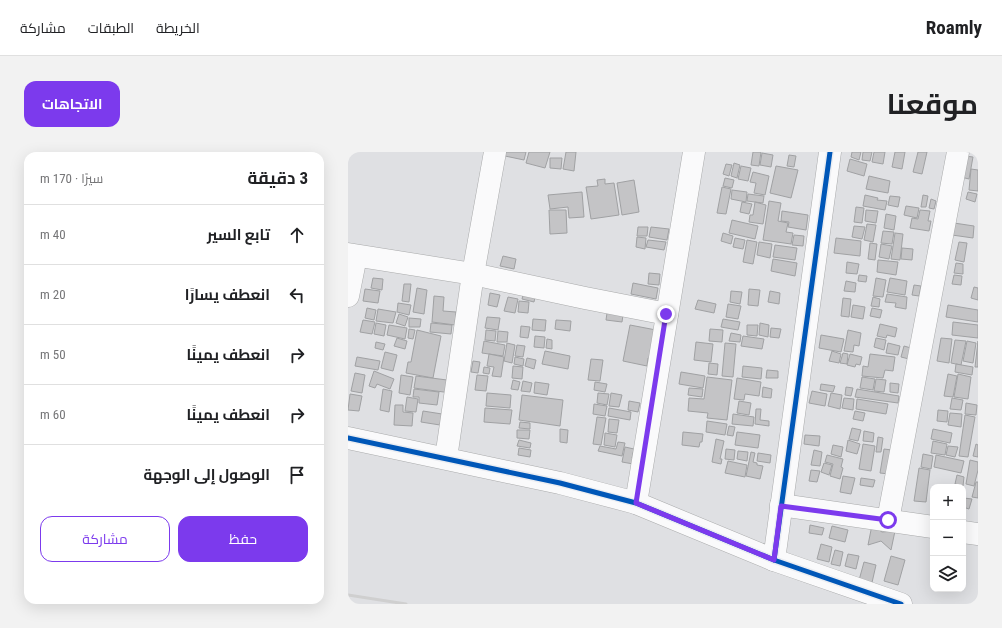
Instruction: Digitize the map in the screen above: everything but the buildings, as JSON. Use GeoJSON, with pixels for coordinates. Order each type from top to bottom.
{"type":"FeatureCollection","features":[{"type":"Feature","properties":{"kind":"street"},"geometry":{"type":"LineString","coordinates":[[446,458],[473,274],[495,152]]}},
{"type":"Feature","properties":{"kind":"street"},"geometry":{"type":"LineString","coordinates":[[636,503],[666,314],[694,152]]}},
{"type":"Feature","properties":{"kind":"street"},"geometry":{"type":"LineString","coordinates":[[774,560],[830,152]]}},
{"type":"Feature","properties":{"kind":"street"},"geometry":{"type":"LineString","coordinates":[[888,520],[958,152]]}},
{"type":"Feature","properties":{"kind":"street"},"geometry":{"type":"LineString","coordinates":[[348,296],[352,255],[473,274],[666,314]]}},
{"type":"Feature","properties":{"kind":"street"},"geometry":{"type":"LineString","coordinates":[[348,438],[560,483],[636,503],[774,560],[901,604]]}},
{"type":"Feature","properties":{"kind":"street"},"geometry":{"type":"LineString","coordinates":[[781,506],[930,527]]}},
{"type":"Feature","properties":{"kind":"street"},"geometry":{"type":"LineString","coordinates":[[966,532],[978,534]]}},
{"type":"Feature","properties":{"kind":"railway"},"geometry":{"type":"LineString","coordinates":[[348,595],[406,604]]}},
{"type":"Feature","properties":{"kind":"cycle path"},"geometry":{"type":"LineString","coordinates":[[774,560],[830,152]]}},
{"type":"Feature","properties":{"kind":"cycle path"},"geometry":{"type":"LineString","coordinates":[[348,438],[560,483],[636,503],[774,560],[901,604]]}},
{"type":"Feature","properties":{"kind":"route"},"geometry":{"type":"LineString","coordinates":[[666,314],[636,503],[774,560],[781,506],[888,520]]}}]}
